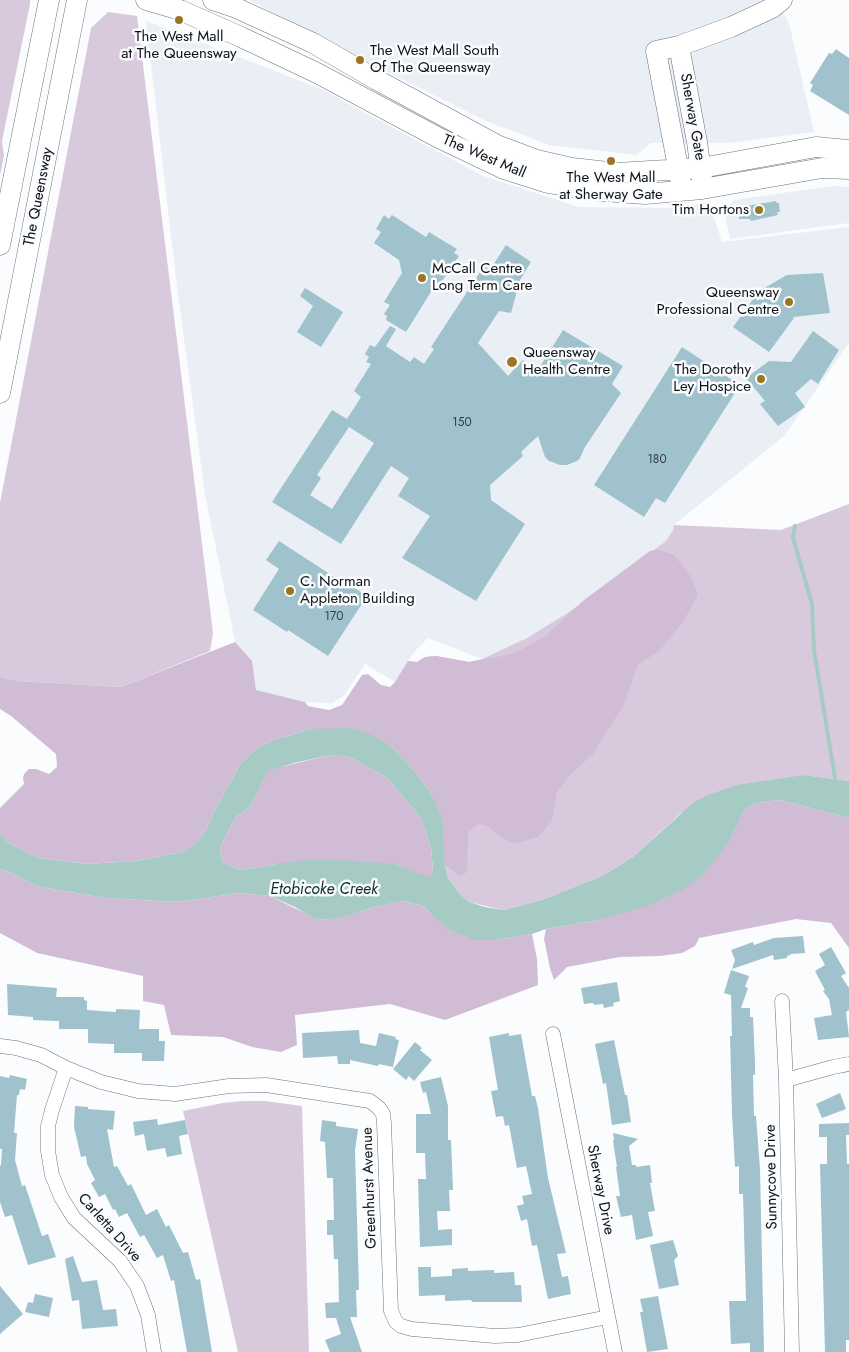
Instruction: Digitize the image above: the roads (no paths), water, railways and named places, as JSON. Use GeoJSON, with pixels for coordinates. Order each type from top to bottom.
{"type":"FeatureCollection","features":[{"type":"Feature","properties":{"kind":"main road","name":"The Queensway"},"geometry":{"type":"LineString","coordinates":[[0,245],[49,0]]}},
{"type":"Feature","properties":{"kind":"main road","name":"The Queensway"},"geometry":{"type":"LineString","coordinates":[[0,393],[77,0]]}},
{"type":"Feature","properties":{"kind":"main road","name":"The West Mall"},"geometry":{"type":"LineString","coordinates":[[146,0],[180,10],[258,45],[317,73],[439,138],[504,169],[548,183],[590,190],[645,194],[702,189],[822,168],[849,169]]}},
{"type":"Feature","properties":{"kind":"main road","name":"The West Mall"},"geometry":{"type":"LineString","coordinates":[[213,0],[234,7],[313,43],[497,145],[529,157],[572,168],[617,173],[680,170],[701,168],[816,147],[849,150]]}},
{"type":"Feature","properties":{"kind":"main road"},"geometry":{"type":"LineString","coordinates":[[679,46],[731,27],[768,10],[782,0]]}},
{"type":"Feature","properties":{"kind":"main road","name":"Sherway Gate"},"geometry":{"type":"LineString","coordinates":[[682,191],[680,170],[656,51],[679,46],[701,168],[702,189]]}},
{"type":"Feature","properties":{"kind":"street","name":"Sunnycove Drive"},"geometry":{"type":"LineString","coordinates":[[782,1001],[786,1080],[792,1352]]}},
{"type":"Feature","properties":{"kind":"street","name":"Sherway Drive"},"geometry":{"type":"LineString","coordinates":[[553,1034],[615,1352]]}},
{"type":"Feature","properties":{"kind":"street","name":"Greenhurst Avenue"},"geometry":{"type":"LineString","coordinates":[[0,1046],[41,1055],[66,1068],[101,1082],[155,1093],[175,1094],[229,1086],[266,1085],[370,1101],[383,1114],[390,1311],[396,1322],[401,1326],[412,1329],[494,1336],[518,1335],[608,1317]]}},
{"type":"Feature","properties":{"kind":"street"},"geometry":{"type":"LineString","coordinates":[[786,1080],[849,1064]]}},
{"type":"Feature","properties":{"kind":"street","name":"Carletta Drive"},"geometry":{"type":"LineString","coordinates":[[66,1068],[48,1126],[48,1151],[52,1174],[57,1190],[69,1211],[79,1224],[120,1261],[137,1286],[148,1315],[154,1352]]}},
{"type":"Feature","properties":{"kind":"water","name":"Etobicoke Creek"},"geometry":{"type":"Polygon","coordinates":[[[352,728],[372,735],[392,747],[430,791],[443,821],[445,865],[448,878],[459,893],[469,902],[503,910],[542,900],[604,875],[633,857],[694,802],[737,785],[804,775],[849,781],[849,818],[780,800],[762,802],[748,807],[742,814],[727,844],[704,874],[682,890],[647,906],[598,920],[495,940],[474,940],[449,929],[432,916],[424,906],[402,901],[374,907],[341,918],[319,920],[270,896],[239,893],[177,902],[105,898],[36,886],[0,869],[0,834],[9,843],[37,858],[88,864],[135,861],[183,852],[197,843],[207,828],[241,763],[257,748],[274,740],[311,729],[352,728]],[[330,755],[268,771],[250,807],[236,817],[226,835],[220,848],[222,862],[240,870],[314,859],[395,864],[430,878],[433,870],[431,848],[421,818],[387,778],[350,757],[330,755]]]}},
{"type":"Feature","properties":{"kind":"waterway"},"geometry":{"type":"LineString","coordinates":[[795,526],[793,538],[812,604],[814,650],[836,784]]}},
{"type":"Feature","properties":{"kind":"place","name":"The West Mall at The Queensway"},"geometry":{"type":"Point","coordinates":[179,20]}},
{"type":"Feature","properties":{"kind":"place","name":"The West Mall South Of The Queensway"},"geometry":{"type":"Point","coordinates":[360,60]}},
{"type":"Feature","properties":{"kind":"place","name":"The West Mall at Sherway Gate"},"geometry":{"type":"Point","coordinates":[611,161]}},
{"type":"Feature","properties":{"kind":"place","name":"Tim Hortons"},"geometry":{"type":"Point","coordinates":[759,210]}},
{"type":"Feature","properties":{"kind":"place","name":"McCall Centre Long Term Care"},"geometry":{"type":"Point","coordinates":[422,278]}},
{"type":"Feature","properties":{"kind":"place","name":"Queensway Professional Centre"},"geometry":{"type":"Point","coordinates":[789,302]}},
{"type":"Feature","properties":{"kind":"place","name":"Queensway Health Centre"},"geometry":{"type":"Point","coordinates":[512,362]}},
{"type":"Feature","properties":{"kind":"place","name":"The Dorothy Ley Hospice"},"geometry":{"type":"Point","coordinates":[761,379]}},
{"type":"Feature","properties":{"kind":"place","name":"C. Norman Appleton Building"},"geometry":{"type":"Point","coordinates":[290,591]}}]}
